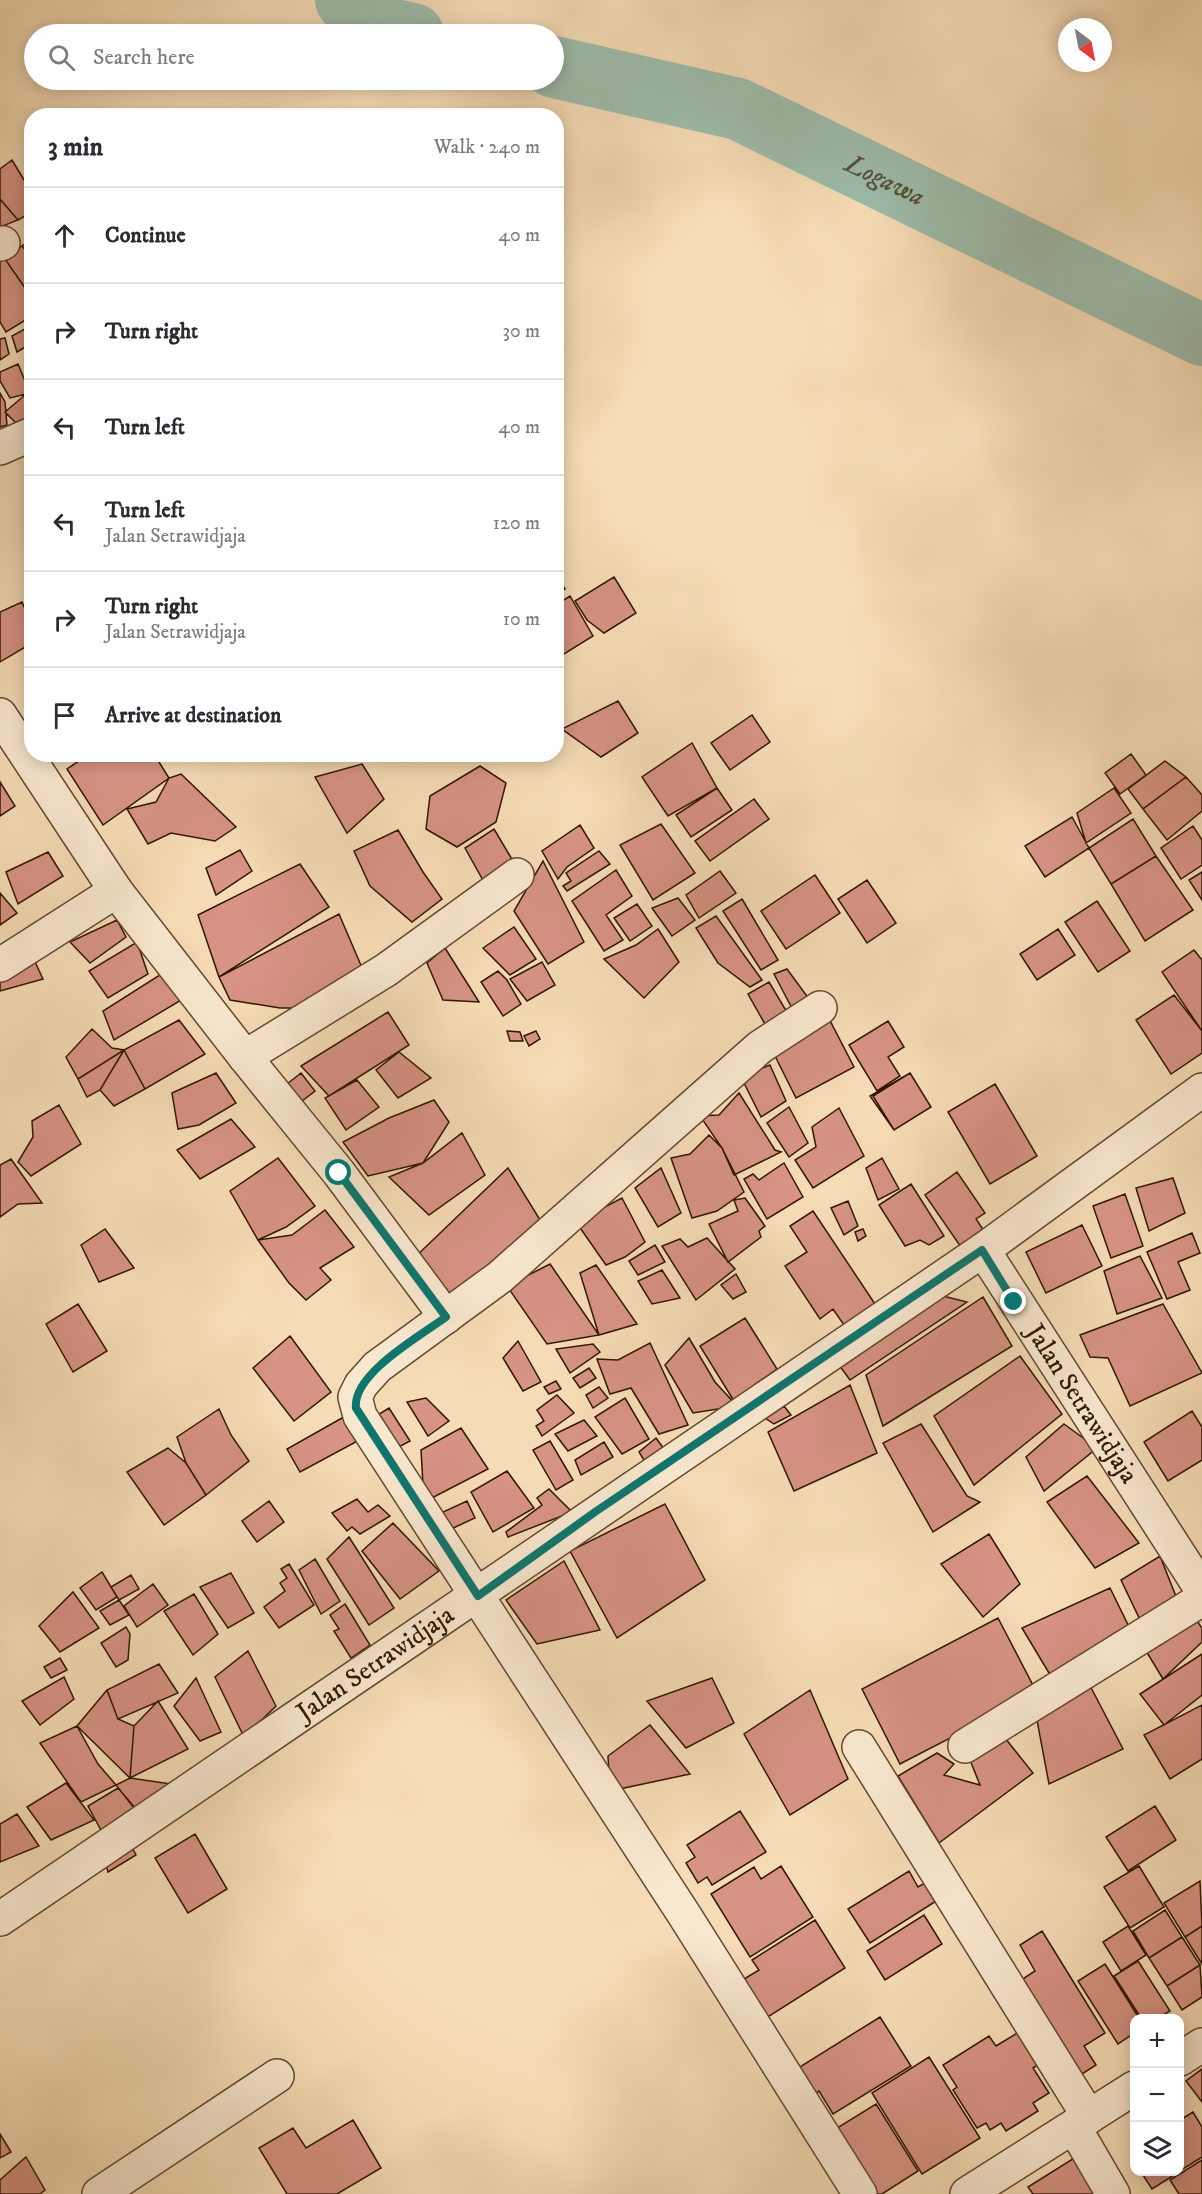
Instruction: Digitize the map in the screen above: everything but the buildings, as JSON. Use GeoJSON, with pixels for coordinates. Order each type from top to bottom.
{"type":"FeatureCollection","features":[{"type":"Feature","properties":{"kind":"street"},"geometry":{"type":"LineString","coordinates":[[0,448],[24,438]]}},
{"type":"Feature","properties":{"kind":"street"},"geometry":{"type":"LineString","coordinates":[[0,715],[24,751]]}},
{"type":"Feature","properties":{"kind":"street"},"geometry":{"type":"LineString","coordinates":[[31,762],[117,891],[245,1057],[339,1173],[446,1317]]}},
{"type":"Feature","properties":{"kind":"street"},"geometry":{"type":"LineString","coordinates":[[245,1057],[386,969],[517,874]]}},
{"type":"Feature","properties":{"kind":"street"},"geometry":{"type":"LineString","coordinates":[[0,964],[117,891]]}},
{"type":"Feature","properties":{"kind":"street"},"geometry":{"type":"LineString","coordinates":[[820,1008],[760,1047],[500,1277],[377,1367],[355,1397],[360,1416],[478,1596],[860,2194]]}},
{"type":"Feature","properties":{"kind":"street"},"geometry":{"type":"LineString","coordinates":[[982,1250],[1202,1090]]}},
{"type":"Feature","properties":{"kind":"street","name":"Jalan Setrawidjaja"},"geometry":{"type":"LineString","coordinates":[[0,1919],[478,1596],[595,1512],[982,1250],[1202,1590]]}},
{"type":"Feature","properties":{"kind":"street"},"geometry":{"type":"LineString","coordinates":[[965,1746],[1202,1599]]}},
{"type":"Feature","properties":{"kind":"street"},"geometry":{"type":"LineString","coordinates":[[859,1747],[1081,2122],[1113,2194]]}},
{"type":"Feature","properties":{"kind":"street"},"geometry":{"type":"LineString","coordinates":[[1184,2056],[1202,2045]]}},
{"type":"Feature","properties":{"kind":"street"},"geometry":{"type":"LineString","coordinates":[[99,2194],[277,2076]]}},
{"type":"Feature","properties":{"kind":"street"},"geometry":{"type":"LineString","coordinates":[[967,2194],[1130,2091]]}},
{"type":"Feature","properties":{"kind":"waterway","name":"Logawa"},"geometry":{"type":"LineString","coordinates":[[346,0],[366,24]]}},
{"type":"Feature","properties":{"kind":"waterway","name":"Logawa"},"geometry":{"type":"LineString","coordinates":[[564,69],[738,109],[1202,335]]}},
{"type":"Feature","properties":{"kind":"route"},"geometry":{"type":"LineString","coordinates":[[339,1173],[446,1317],[377,1367],[355,1397],[356,1408],[478,1596],[595,1512],[982,1250],[1014,1302]]}}]}
